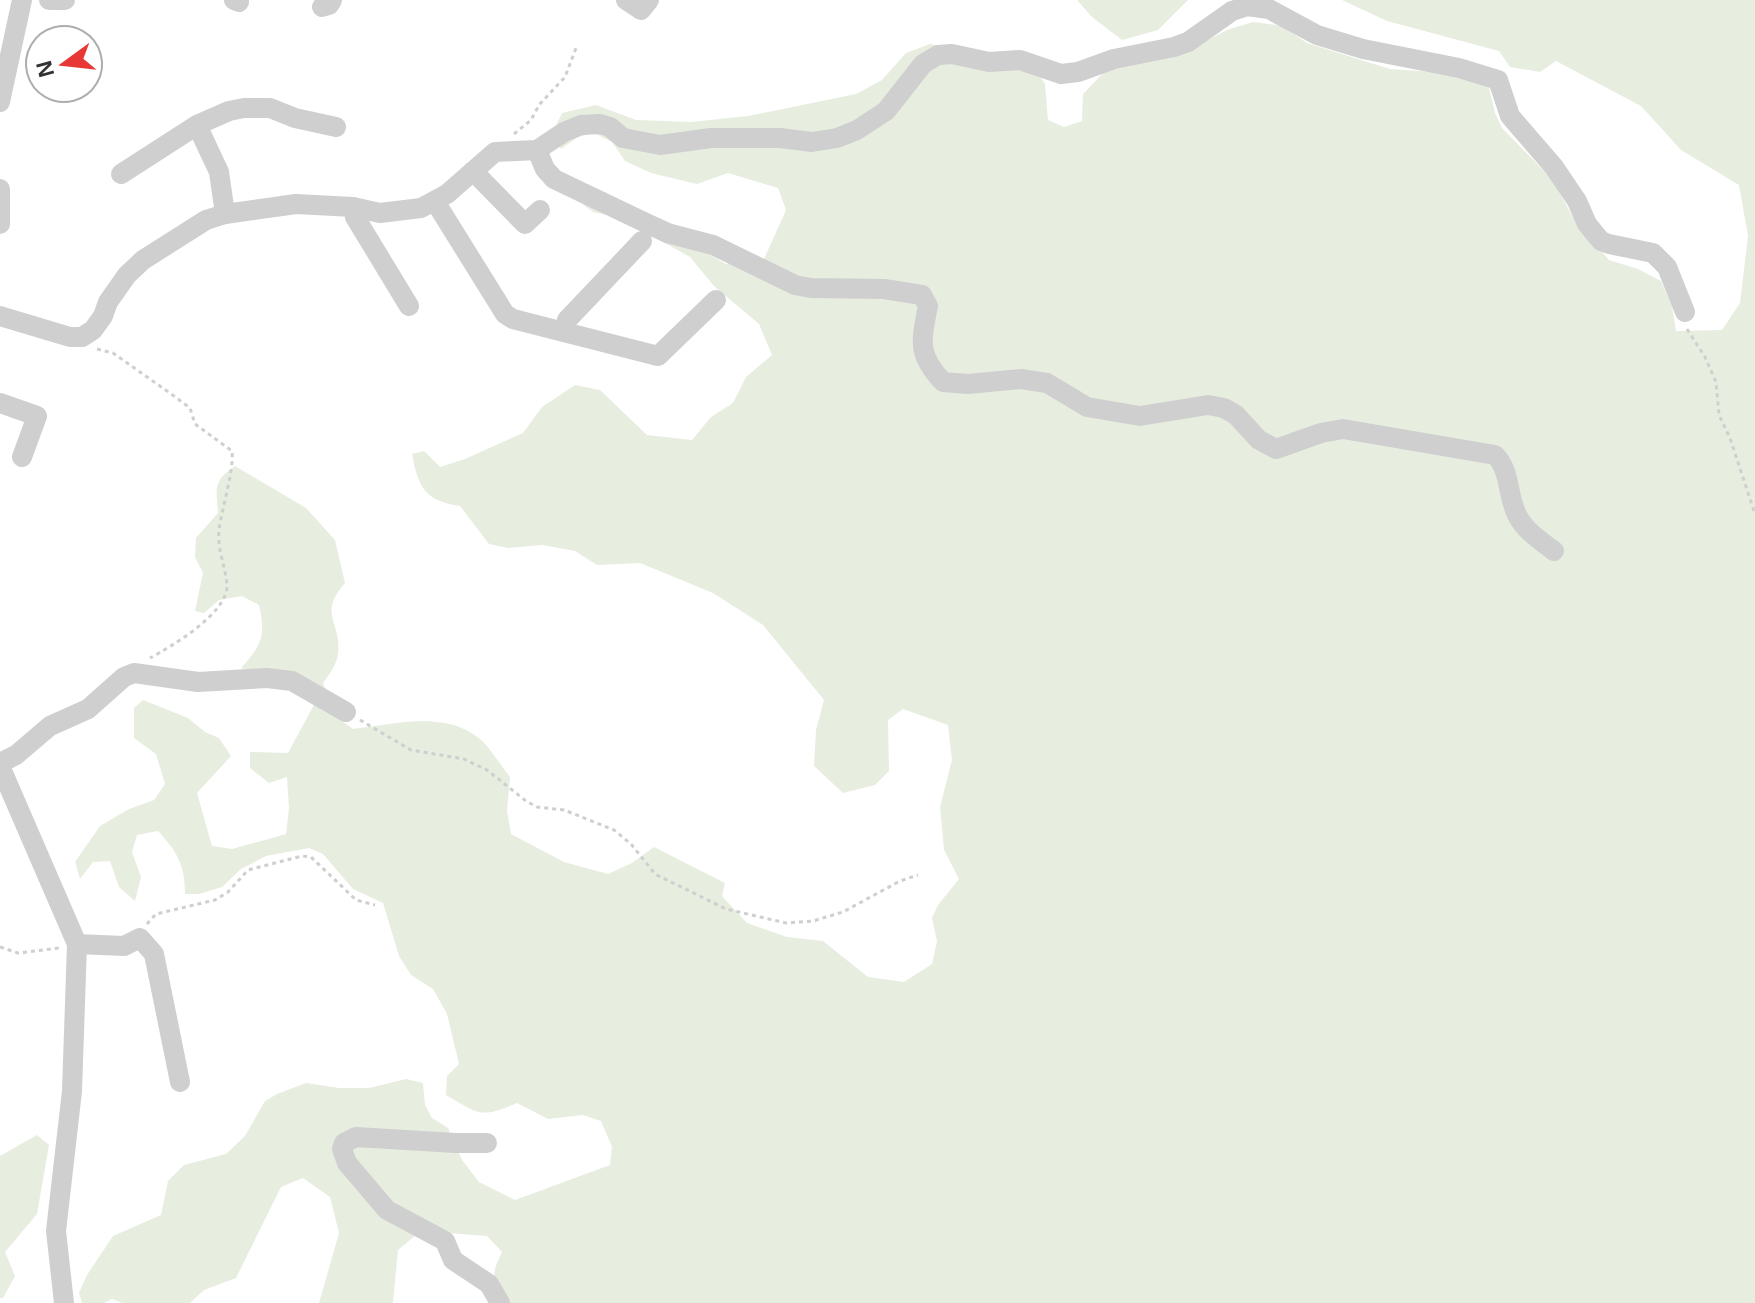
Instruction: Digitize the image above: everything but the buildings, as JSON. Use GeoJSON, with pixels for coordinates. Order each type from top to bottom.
{"type":"FeatureCollection","features":[{"type":"Feature","properties":{"kind":"street"},"geometry":{"type":"LineString","coordinates":[[0,102],[4,66],[22,0]]}},
{"type":"Feature","properties":{"kind":"street"},"geometry":{"type":"LineString","coordinates":[[49,0],[65,0]]}},
{"type":"Feature","properties":{"kind":"street"},"geometry":{"type":"LineString","coordinates":[[626,0],[641,10],[649,0]]}},
{"type":"Feature","properties":{"kind":"street"},"geometry":{"type":"LineString","coordinates":[[0,316],[70,337],[82,337],[93,330],[127,275],[143,260],[206,220],[225,214],[296,204],[353,207],[380,213],[421,208],[436,203],[495,152],[537,150],[581,125],[600,124],[610,127],[623,138],[660,145],[711,138],[780,138],[812,142],[837,138],[857,130],[886,111],[923,64],[938,55],[952,54],[989,62],[1020,60],[1061,74],[1078,72],[1114,59],[1188,42],[1232,11],[1247,6],[1269,9],[1317,35],[1363,49],[1459,68],[1498,80],[1510,116],[1554,167],[1577,201],[1587,224],[1601,241],[1653,253],[1667,267],[1685,312]]}},
{"type":"Feature","properties":{"kind":"street"},"geometry":{"type":"LineString","coordinates":[[121,174],[197,125],[229,111],[270,108],[295,118],[336,127]]}},
{"type":"Feature","properties":{"kind":"street"},"geometry":{"type":"LineString","coordinates":[[197,125],[219,172],[225,214]]}},
{"type":"Feature","properties":{"kind":"street"},"geometry":{"type":"LineString","coordinates":[[537,150],[545,169],[554,179],[667,233],[713,245],[795,285],[884,289],[922,295],[928,306],[922,339],[924,357],[943,382],[968,384],[1021,379],[1047,383],[1087,407],[1140,416],[1208,405],[1224,408],[1236,415],[1259,440],[1276,449],[1321,433],[1343,429],[1495,455],[1503,463],[1517,515],[1533,536],[1554,551]]}},
{"type":"Feature","properties":{"kind":"street"},"geometry":{"type":"LineString","coordinates":[[473,171],[525,224],[540,210]]}},
{"type":"Feature","properties":{"kind":"street"},"geometry":{"type":"LineString","coordinates":[[0,189],[0,224]]}},
{"type":"Feature","properties":{"kind":"street"},"geometry":{"type":"LineString","coordinates":[[436,203],[505,314],[513,319],[658,356],[716,300]]}},
{"type":"Feature","properties":{"kind":"street"},"geometry":{"type":"LineString","coordinates":[[353,207],[355,217],[409,306]]}},
{"type":"Feature","properties":{"kind":"street"},"geometry":{"type":"LineString","coordinates":[[564,332],[567,320],[642,241]]}},
{"type":"Feature","properties":{"kind":"street"},"geometry":{"type":"LineString","coordinates":[[0,403],[37,416],[22,457]]}},
{"type":"Feature","properties":{"kind":"street"},"geometry":{"type":"LineString","coordinates":[[64,1303],[56,1231],[72,1091],[77,944],[0,764],[16,755],[50,726],[88,709],[124,677],[139,673],[198,682],[267,678],[292,681],[346,712]]}},
{"type":"Feature","properties":{"kind":"street"},"geometry":{"type":"LineString","coordinates":[[77,944],[124,946],[140,938],[154,954],[180,1082]]}},
{"type":"Feature","properties":{"kind":"street"},"geometry":{"type":"LineString","coordinates":[[487,1143],[356,1137],[344,1143],[342,1149],[347,1163],[387,1210],[445,1241],[453,1260],[489,1284],[500,1303]]}},
{"type":"Feature","properties":{"kind":"path"},"geometry":{"type":"LineString","coordinates":[[495,152],[531,120],[539,105],[565,77],[576,48]]}},
{"type":"Feature","properties":{"kind":"path"},"geometry":{"type":"LineString","coordinates":[[1685,312],[1687,333],[1705,357],[1716,382],[1719,415],[1730,438],[1755,514]]}},
{"type":"Feature","properties":{"kind":"path"},"geometry":{"type":"LineString","coordinates":[[82,337],[85,344],[113,353],[190,408],[195,424],[232,451],[218,534],[228,587],[224,600],[208,618],[173,645],[145,660],[139,673]]}},
{"type":"Feature","properties":{"kind":"path"},"geometry":{"type":"LineString","coordinates":[[346,712],[411,750],[464,759],[487,770],[537,807],[564,810],[614,830],[631,844],[655,874],[726,909],[786,923],[813,921],[843,912],[918,875]]}},
{"type":"Feature","properties":{"kind":"path"},"geometry":{"type":"LineString","coordinates":[[140,938],[156,914],[215,900],[228,892],[248,870],[302,856],[311,857],[356,900],[375,905]]}},
{"type":"Feature","properties":{"kind":"path"},"geometry":{"type":"LineString","coordinates":[[0,947],[18,953],[35,953],[77,944]]}},
{"type":"Feature","properties":{"kind":"shaded area"},"geometry":{"type":"Polygon","coordinates":[[[1077,0],[1188,0],[1158,30],[1122,40],[1092,17],[1077,0]]]}},
{"type":"Feature","properties":{"kind":"shaded area"},"geometry":{"type":"Polygon","coordinates":[[[1342,0],[1755,0],[1755,1303],[503,1303],[494,1278],[502,1252],[487,1236],[421,1231],[398,1250],[393,1303],[319,1303],[339,1233],[330,1197],[303,1178],[281,1187],[236,1278],[204,1290],[190,1303],[122,1303],[112,1299],[104,1303],[82,1303],[79,1293],[87,1275],[113,1236],[161,1215],[168,1181],[184,1165],[226,1154],[245,1136],[265,1101],[306,1083],[369,1088],[406,1079],[423,1083],[425,1105],[432,1118],[448,1128],[462,1160],[479,1182],[515,1200],[610,1165],[612,1147],[601,1121],[583,1115],[548,1119],[517,1103],[487,1113],[480,1112],[446,1095],[447,1076],[459,1064],[447,1014],[433,989],[411,975],[399,956],[383,903],[353,889],[323,854],[309,848],[266,856],[241,869],[222,887],[199,894],[185,894],[179,859],[158,831],[137,835],[132,852],[141,877],[135,901],[119,887],[110,861],[93,862],[80,879],[75,862],[100,826],[129,809],[154,800],[165,784],[156,754],[134,738],[134,708],[143,700],[188,718],[205,732],[219,738],[231,756],[197,793],[212,846],[232,849],[286,834],[289,808],[287,777],[269,783],[250,768],[250,752],[288,753],[316,701],[241,668],[260,640],[262,625],[259,605],[242,596],[219,600],[204,613],[195,611],[203,573],[195,557],[196,538],[218,513],[219,481],[235,466],[306,508],[335,540],[345,583],[337,594],[332,611],[338,655],[323,683],[334,715],[353,729],[424,721],[458,727],[473,734],[487,746],[510,777],[507,811],[511,834],[564,862],[608,874],[632,863],[654,847],[725,883],[722,896],[747,923],[787,937],[823,941],[868,977],[904,982],[932,964],[937,941],[932,918],[938,905],[959,879],[944,850],[940,807],[952,760],[948,725],[903,709],[888,720],[889,771],[875,785],[843,793],[814,766],[816,730],[824,700],[763,625],[713,593],[640,563],[597,565],[575,551],[542,545],[508,548],[489,544],[460,506],[431,496],[420,483],[412,454],[424,451],[440,467],[465,459],[523,433],[542,407],[575,385],[600,390],[647,435],[692,440],[711,417],[733,403],[746,377],[772,355],[759,324],[714,286],[690,257],[618,217],[593,212],[552,181],[615,199],[671,223],[698,248],[726,264],[764,259],[786,210],[778,188],[728,173],[697,184],[651,173],[625,161],[612,142],[594,133],[578,137],[561,149],[551,136],[562,113],[596,105],[636,120],[691,122],[748,116],[856,94],[882,80],[906,53],[930,44],[980,52],[1036,70],[1045,84],[1048,120],[1064,127],[1082,121],[1083,94],[1103,73],[1187,51],[1227,30],[1253,22],[1282,26],[1307,43],[1390,69],[1450,73],[1489,88],[1502,128],[1552,179],[1574,219],[1609,260],[1638,269],[1661,281],[1672,306],[1676,331],[1722,330],[1740,303],[1748,236],[1739,185],[1681,150],[1641,106],[1556,61],[1540,72],[1510,67],[1499,51],[1387,21],[1342,0]]]}},
{"type":"Feature","properties":{"kind":"shaded area"},"geometry":{"type":"Polygon","coordinates":[[[37,1135],[49,1145],[37,1214],[5,1252],[15,1276],[3,1298],[0,1298],[0,1156],[37,1135]]]}}]}
